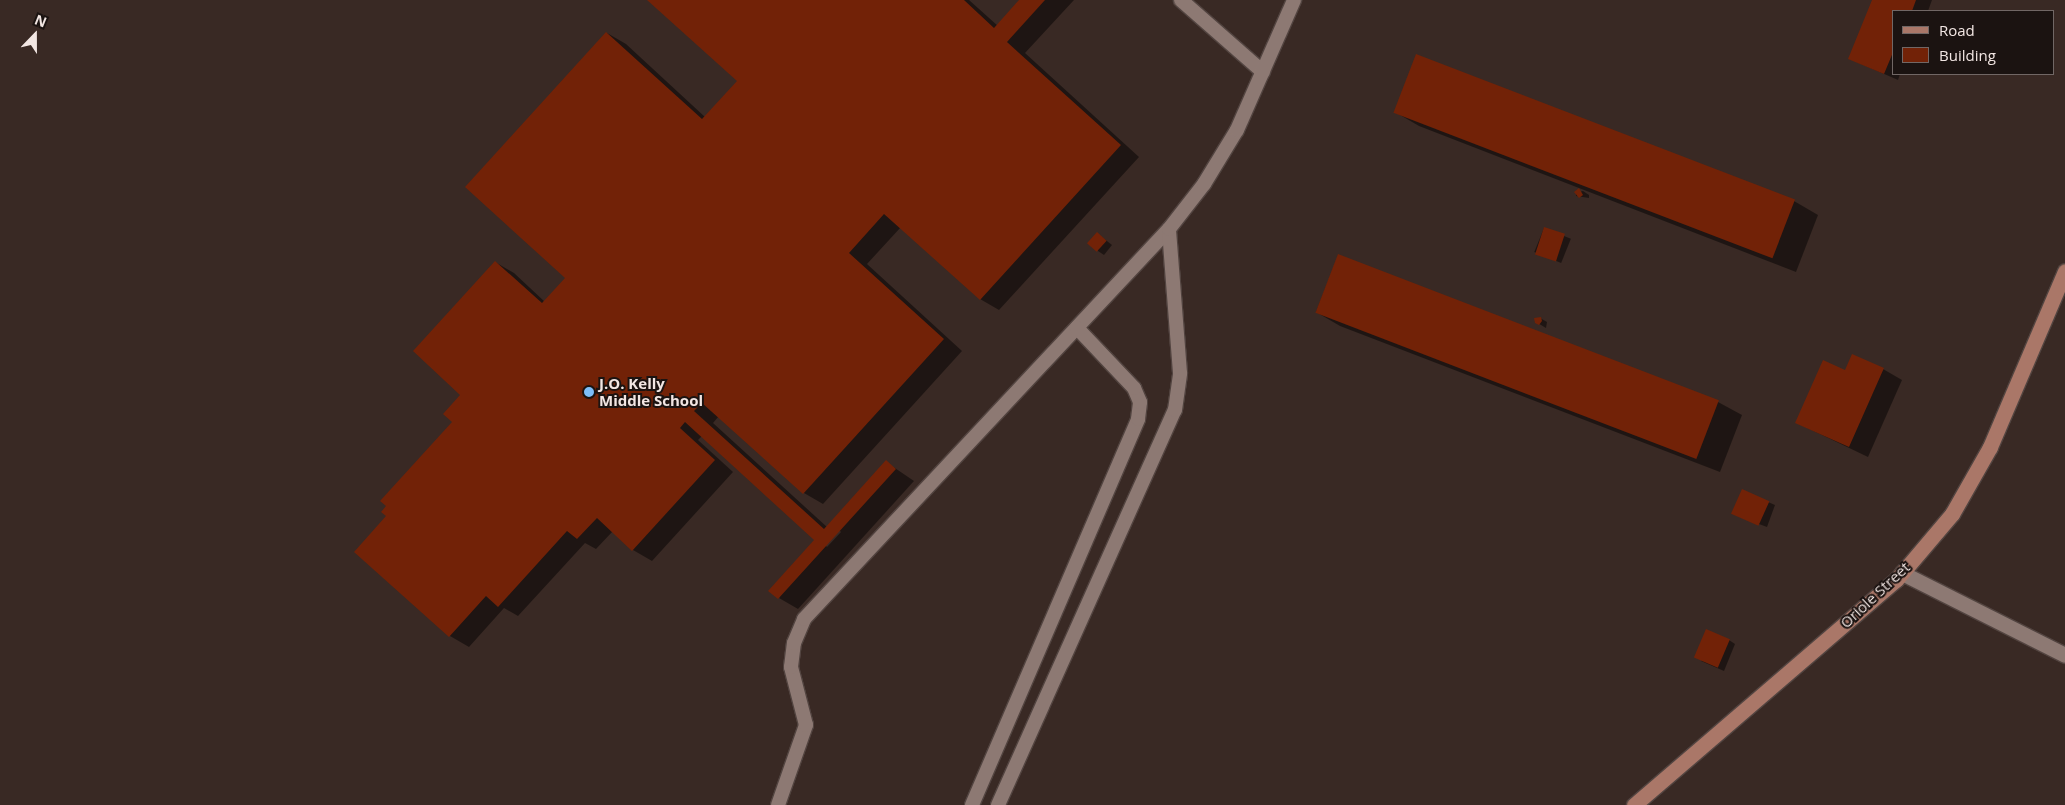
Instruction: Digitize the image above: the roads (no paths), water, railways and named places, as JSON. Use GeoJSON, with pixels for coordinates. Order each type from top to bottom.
{"type":"FeatureCollection","features":[{"type":"Feature","properties":{"kind":"street","name":"Oriole Street"},"geometry":{"type":"LineString","coordinates":[[1634,805],[1902,573],[1952,514],[1990,447],[2065,271]]}},
{"type":"Feature","properties":{"kind":"street"},"geometry":{"type":"LineString","coordinates":[[1902,573],[2065,655]]}},
{"type":"Feature","properties":{"kind":"lane"},"geometry":{"type":"LineString","coordinates":[[1181,0],[1263,72]]}},
{"type":"Feature","properties":{"kind":"lane"},"geometry":{"type":"LineString","coordinates":[[778,805],[806,725],[791,666],[794,643],[804,619],[1169,229],[1204,184],[1232,138],[1294,0]]}},
{"type":"Feature","properties":{"kind":"lane"},"geometry":{"type":"LineString","coordinates":[[998,805],[1175,410],[1180,373],[1169,229]]}},
{"type":"Feature","properties":{"kind":"lane"},"geometry":{"type":"LineString","coordinates":[[972,805],[1138,419],[1140,402],[1134,388],[1077,328]]}},
{"type":"Feature","properties":{"kind":"place","name":"J.O. Kelly Middle School"},"geometry":{"type":"Point","coordinates":[589,392]}}]}
